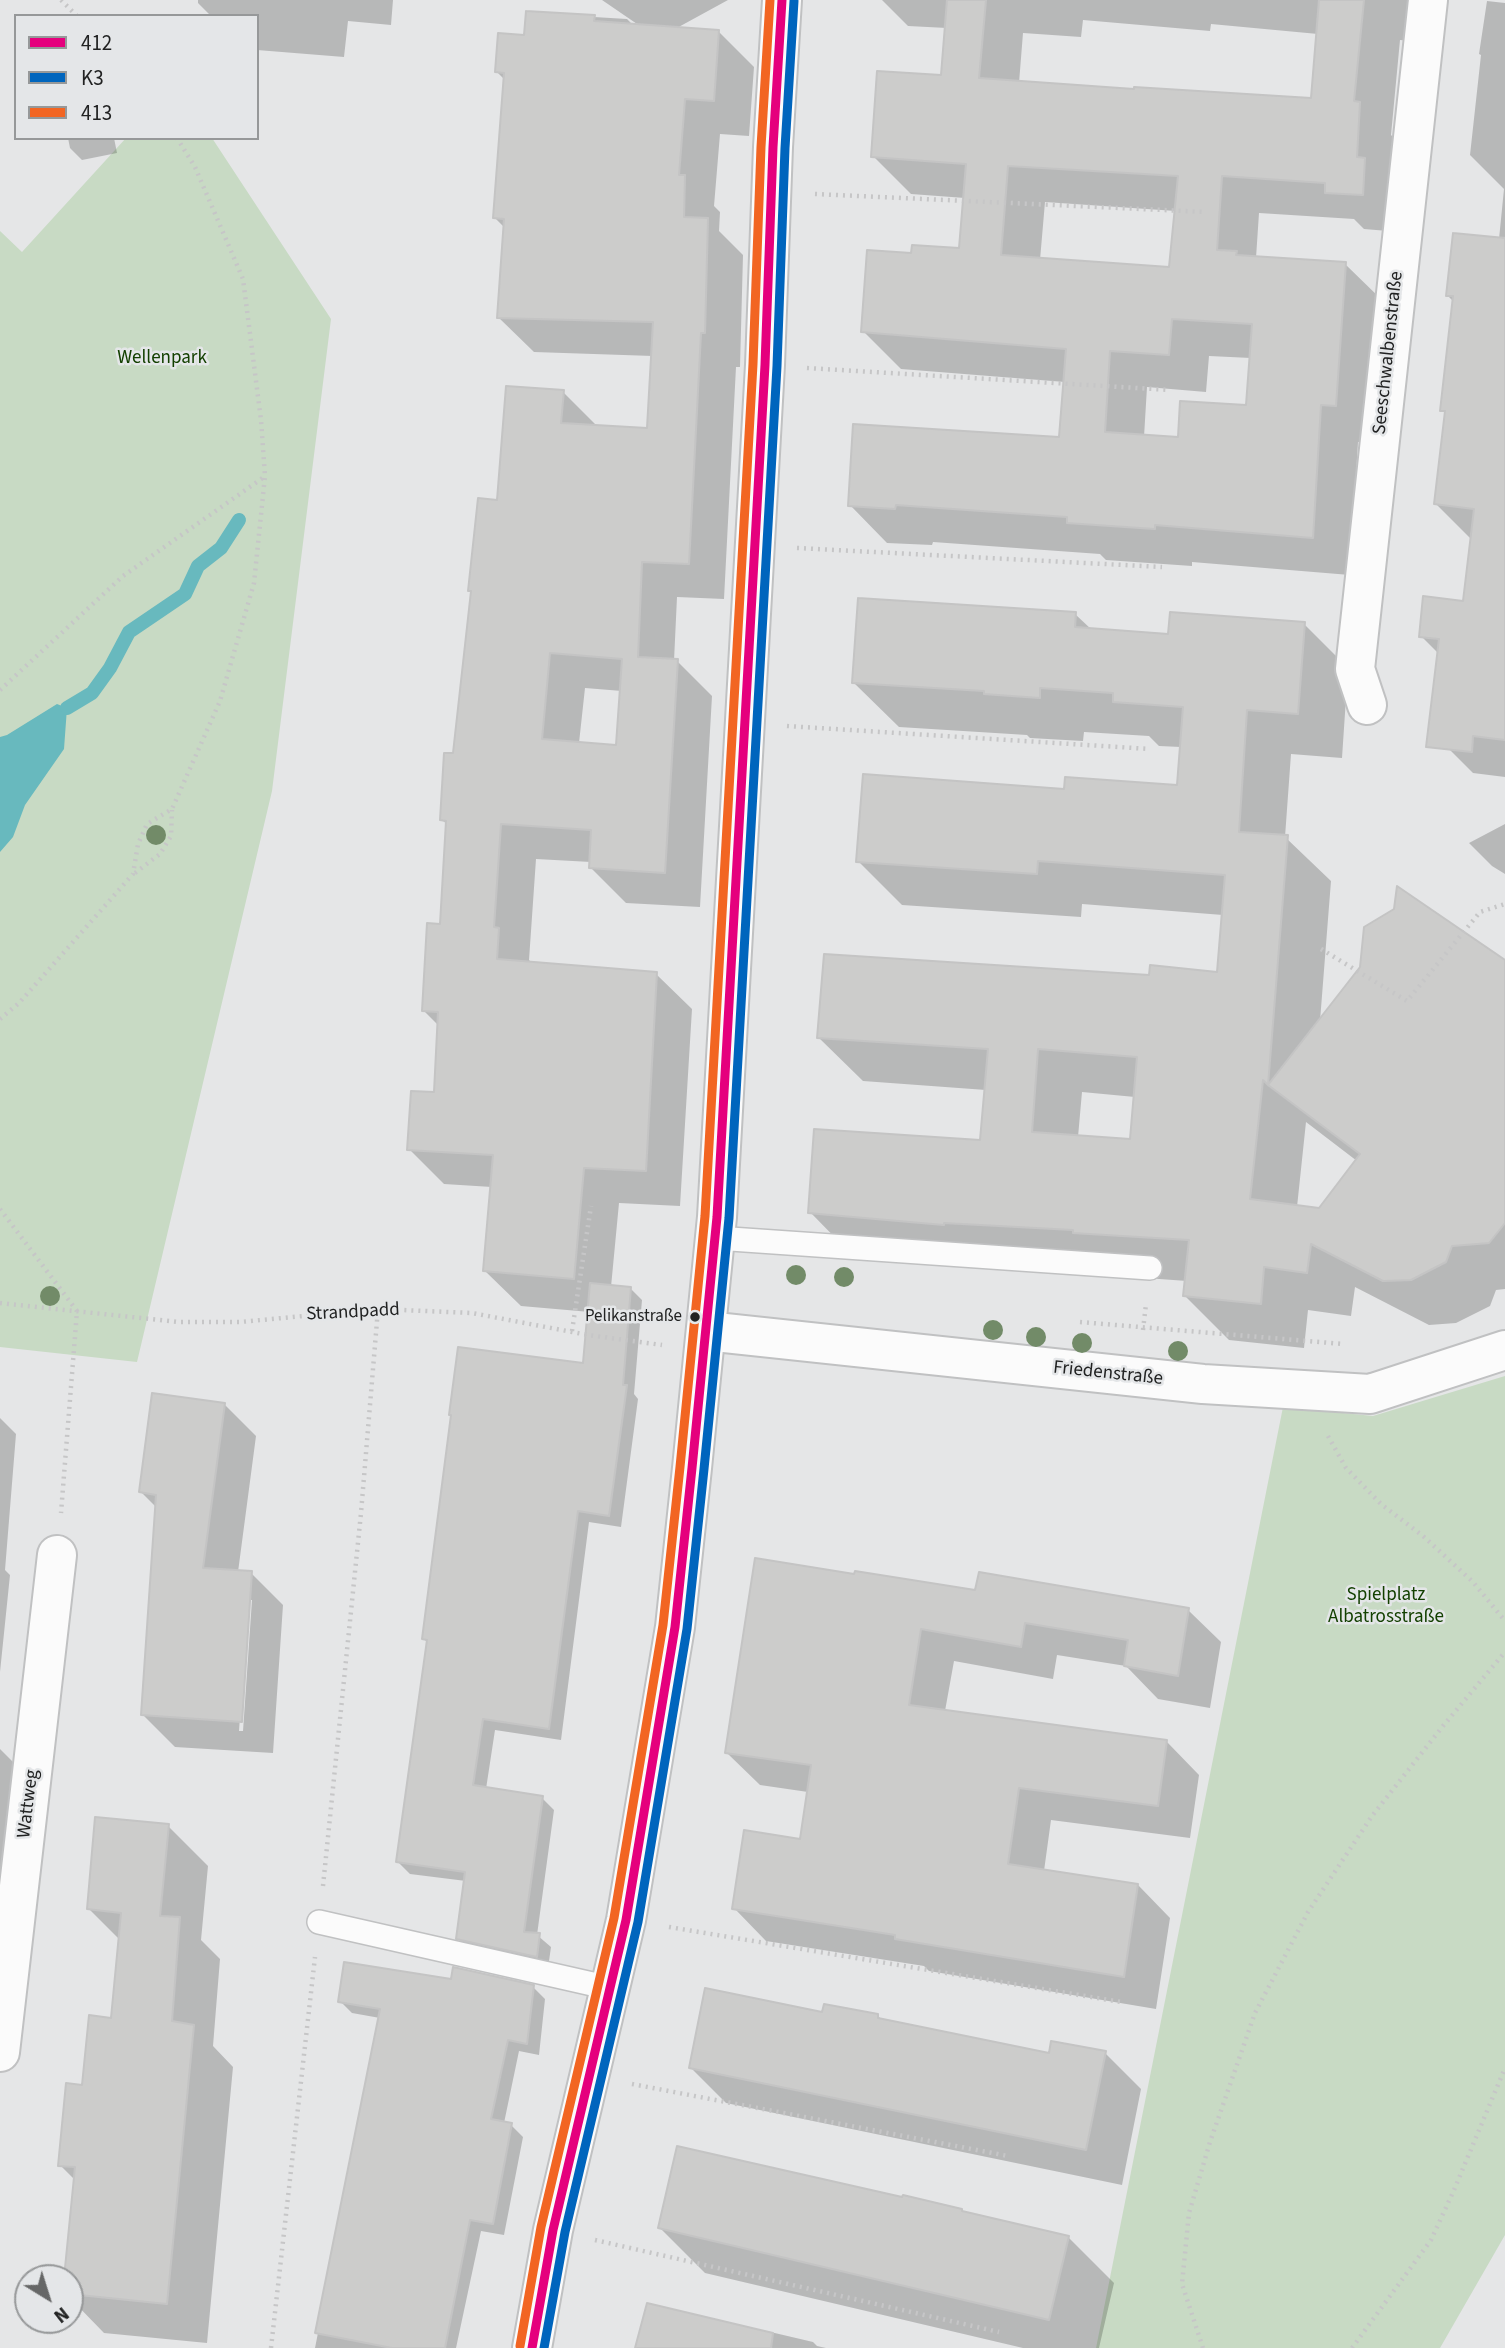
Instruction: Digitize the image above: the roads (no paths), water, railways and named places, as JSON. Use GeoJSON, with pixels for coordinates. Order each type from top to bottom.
{"type":"FeatureCollection","features":[{"type":"Feature","properties":{"kind":"street"},"geometry":{"type":"LineString","coordinates":[[532,2348],[553,2230],[626,1920],[675,1627],[716,1238],[736,911],[782,0]]}},
{"type":"Feature","properties":{"kind":"street","name":"Seeschwalbenstraße"},"geometry":{"type":"LineString","coordinates":[[1367,705],[1355,669],[1428,0]]}},
{"type":"Feature","properties":{"kind":"street","name":"Friedenstraße"},"geometry":{"type":"LineString","coordinates":[[705,1340],[1203,1384],[1370,1394],[1505,1350]]}},
{"type":"Feature","properties":{"kind":"street","name":"Wattweg"},"geometry":{"type":"LineString","coordinates":[[0,2052],[57,1555]]}},
{"type":"Feature","properties":{"kind":"lane"},"geometry":{"type":"LineString","coordinates":[[716,1238],[1150,1268]]}},
{"type":"Feature","properties":{"kind":"lane"},"geometry":{"type":"LineString","coordinates":[[319,1922],[610,1987]]}},
{"type":"Feature","properties":{"kind":"water"},"geometry":{"type":"Polygon","coordinates":[[[57,704],[67,708],[64,749],[25,805],[13,837],[0,852],[0,737],[57,704]]]}},
{"type":"Feature","properties":{"kind":"waterway"},"geometry":{"type":"LineString","coordinates":[[67,708],[92,693],[110,668],[129,632],[185,594],[198,566],[221,548],[239,520]]}},
{"type":"Feature","properties":{"kind":"place","name":"Pelikanstraße"},"geometry":{"type":"Point","coordinates":[695,1317]}},
{"type":"Feature","properties":{"kind":"park label","name":"Wellenpark"},"geometry":{"type":"Point","coordinates":[162,359]}},
{"type":"Feature","properties":{"kind":"park label","name":"Spielplatz Albatrosstraße"},"geometry":{"type":"Point","coordinates":[1386,1607]}}]}
